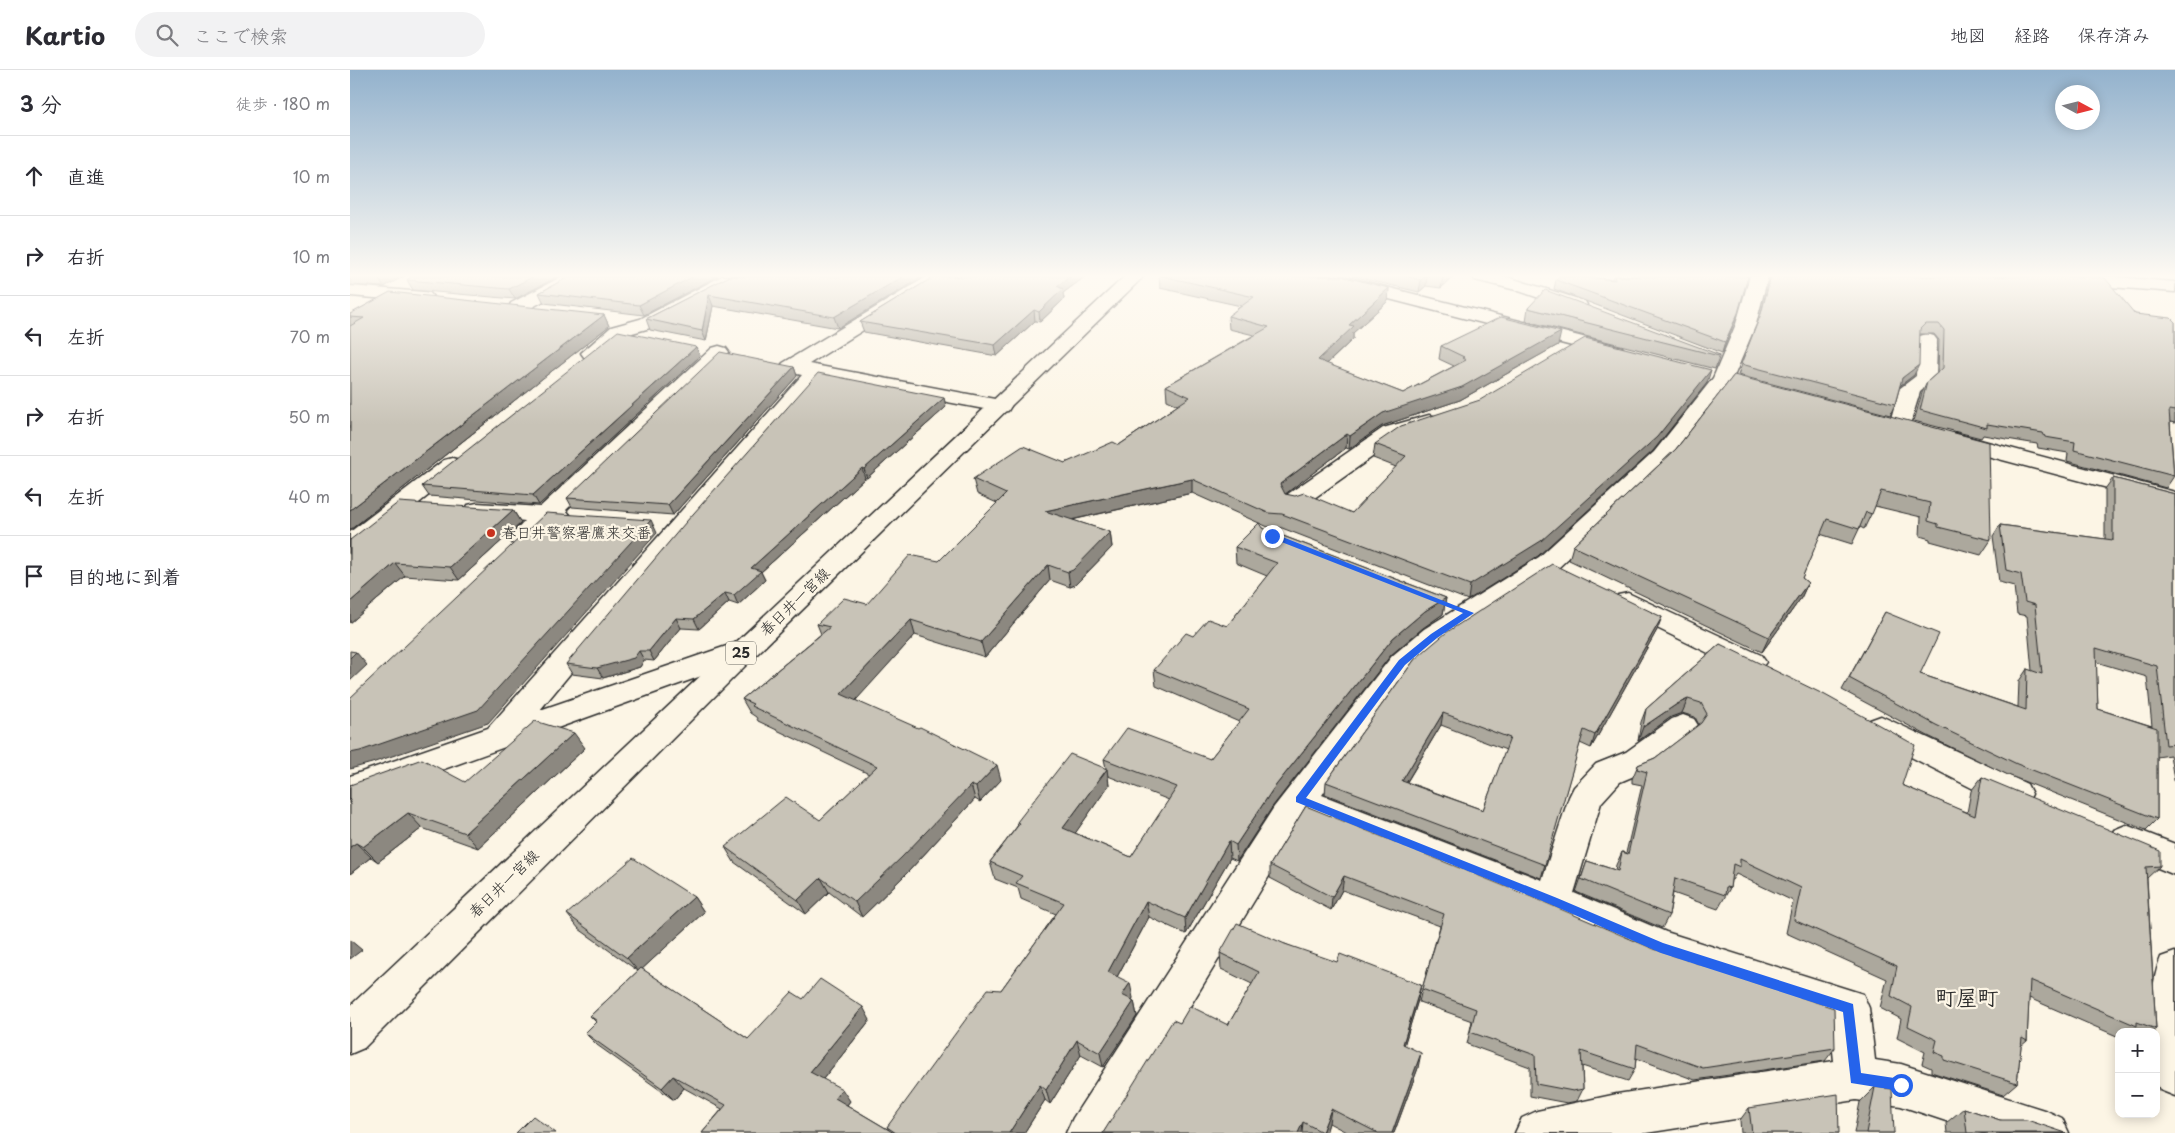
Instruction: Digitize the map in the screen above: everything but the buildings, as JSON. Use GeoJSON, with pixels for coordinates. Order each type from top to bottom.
{"type":"FeatureCollection","features":[{"type":"Feature","properties":{"kind":"street"},"geometry":{"type":"LineString","coordinates":[[572,368],[613,326]]}},
{"type":"Feature","properties":{"kind":"street"},"geometry":{"type":"LineString","coordinates":[[618,326],[651,331],[659,326]]}},
{"type":"Feature","properties":{"kind":"street"},"geometry":{"type":"LineString","coordinates":[[852,326],[781,365],[1000,406]]}},
{"type":"Feature","properties":{"kind":"street","name":"春日井一宮線"},"geometry":{"type":"LineString","coordinates":[[350,1034],[744,650],[1083,326]]}},
{"type":"Feature","properties":{"kind":"street"},"geometry":{"type":"LineString","coordinates":[[1516,326],[1637,357]]}},
{"type":"Feature","properties":{"kind":"street"},"geometry":{"type":"LineString","coordinates":[[1088,1133],[1286,817],[1402,663],[1434,636],[1456,608],[1574,576],[1662,457],[1721,371],[1745,326]]}},
{"type":"Feature","properties":{"kind":"street"},"geometry":{"type":"LineString","coordinates":[[1927,340],[1926,378],[1910,389],[1910,428],[2175,498]]}},
{"type":"Feature","properties":{"kind":"street"},"geometry":{"type":"LineString","coordinates":[[1555,357],[1580,342]]}},
{"type":"Feature","properties":{"kind":"street"},"geometry":{"type":"LineString","coordinates":[[504,555],[718,352]]}},
{"type":"Feature","properties":{"kind":"street"},"geometry":{"type":"LineString","coordinates":[[500,736],[680,525],[816,371]]}},
{"type":"Feature","properties":{"kind":"street"},"geometry":{"type":"LineString","coordinates":[[1294,501],[1391,433],[1447,416]]}},
{"type":"Feature","properties":{"kind":"street"},"geometry":{"type":"LineString","coordinates":[[350,545],[472,448]]}},
{"type":"Feature","properties":{"kind":"street"},"geometry":{"type":"LineString","coordinates":[[402,504],[585,518]]}},
{"type":"Feature","properties":{"kind":"street"},"geometry":{"type":"LineString","coordinates":[[651,523],[680,525]]}},
{"type":"Feature","properties":{"kind":"street"},"geometry":{"type":"LineString","coordinates":[[1574,576],[1776,674]]}},
{"type":"Feature","properties":{"kind":"street"},"geometry":{"type":"LineString","coordinates":[[350,790],[744,650]]}},
{"type":"Feature","properties":{"kind":"street"},"geometry":{"type":"LineString","coordinates":[[1855,714],[1996,786],[2040,805]]}},
{"type":"Feature","properties":{"kind":"street"},"geometry":{"type":"LineString","coordinates":[[1554,901],[1586,797],[1608,773],[1637,761],[1683,727]]}},
{"type":"Feature","properties":{"kind":"street"},"geometry":{"type":"LineString","coordinates":[[1299,800],[1554,901],[1661,948],[1849,1008],[1856,1079]]}},
{"type":"Feature","properties":{"kind":"street"},"geometry":{"type":"LineString","coordinates":[[2103,831],[2175,860]]}},
{"type":"Feature","properties":{"kind":"street"},"geometry":{"type":"LineString","coordinates":[[2175,970],[2172,996],[2175,1075]]}},
{"type":"Feature","properties":{"kind":"street"},"geometry":{"type":"LineString","coordinates":[[1537,1133],[1616,1116],[1856,1079],[1901,1085],[2046,1133]]}},
{"type":"Feature","properties":{"kind":"place","name":"春日井警察署鷹来交番"},"geometry":{"type":"Point","coordinates":[491,533]}},
{"type":"Feature","properties":{"kind":"district","name":"町屋町"},"geometry":{"type":"Point","coordinates":[1967,998]}},
{"type":"Feature","properties":{"kind":"route"},"geometry":{"type":"LineString","coordinates":[[1272,536],[1470,613],[1434,636],[1402,663],[1299,800],[1554,901],[1661,948],[1849,1008],[1856,1079],[1901,1085]]}}]}
